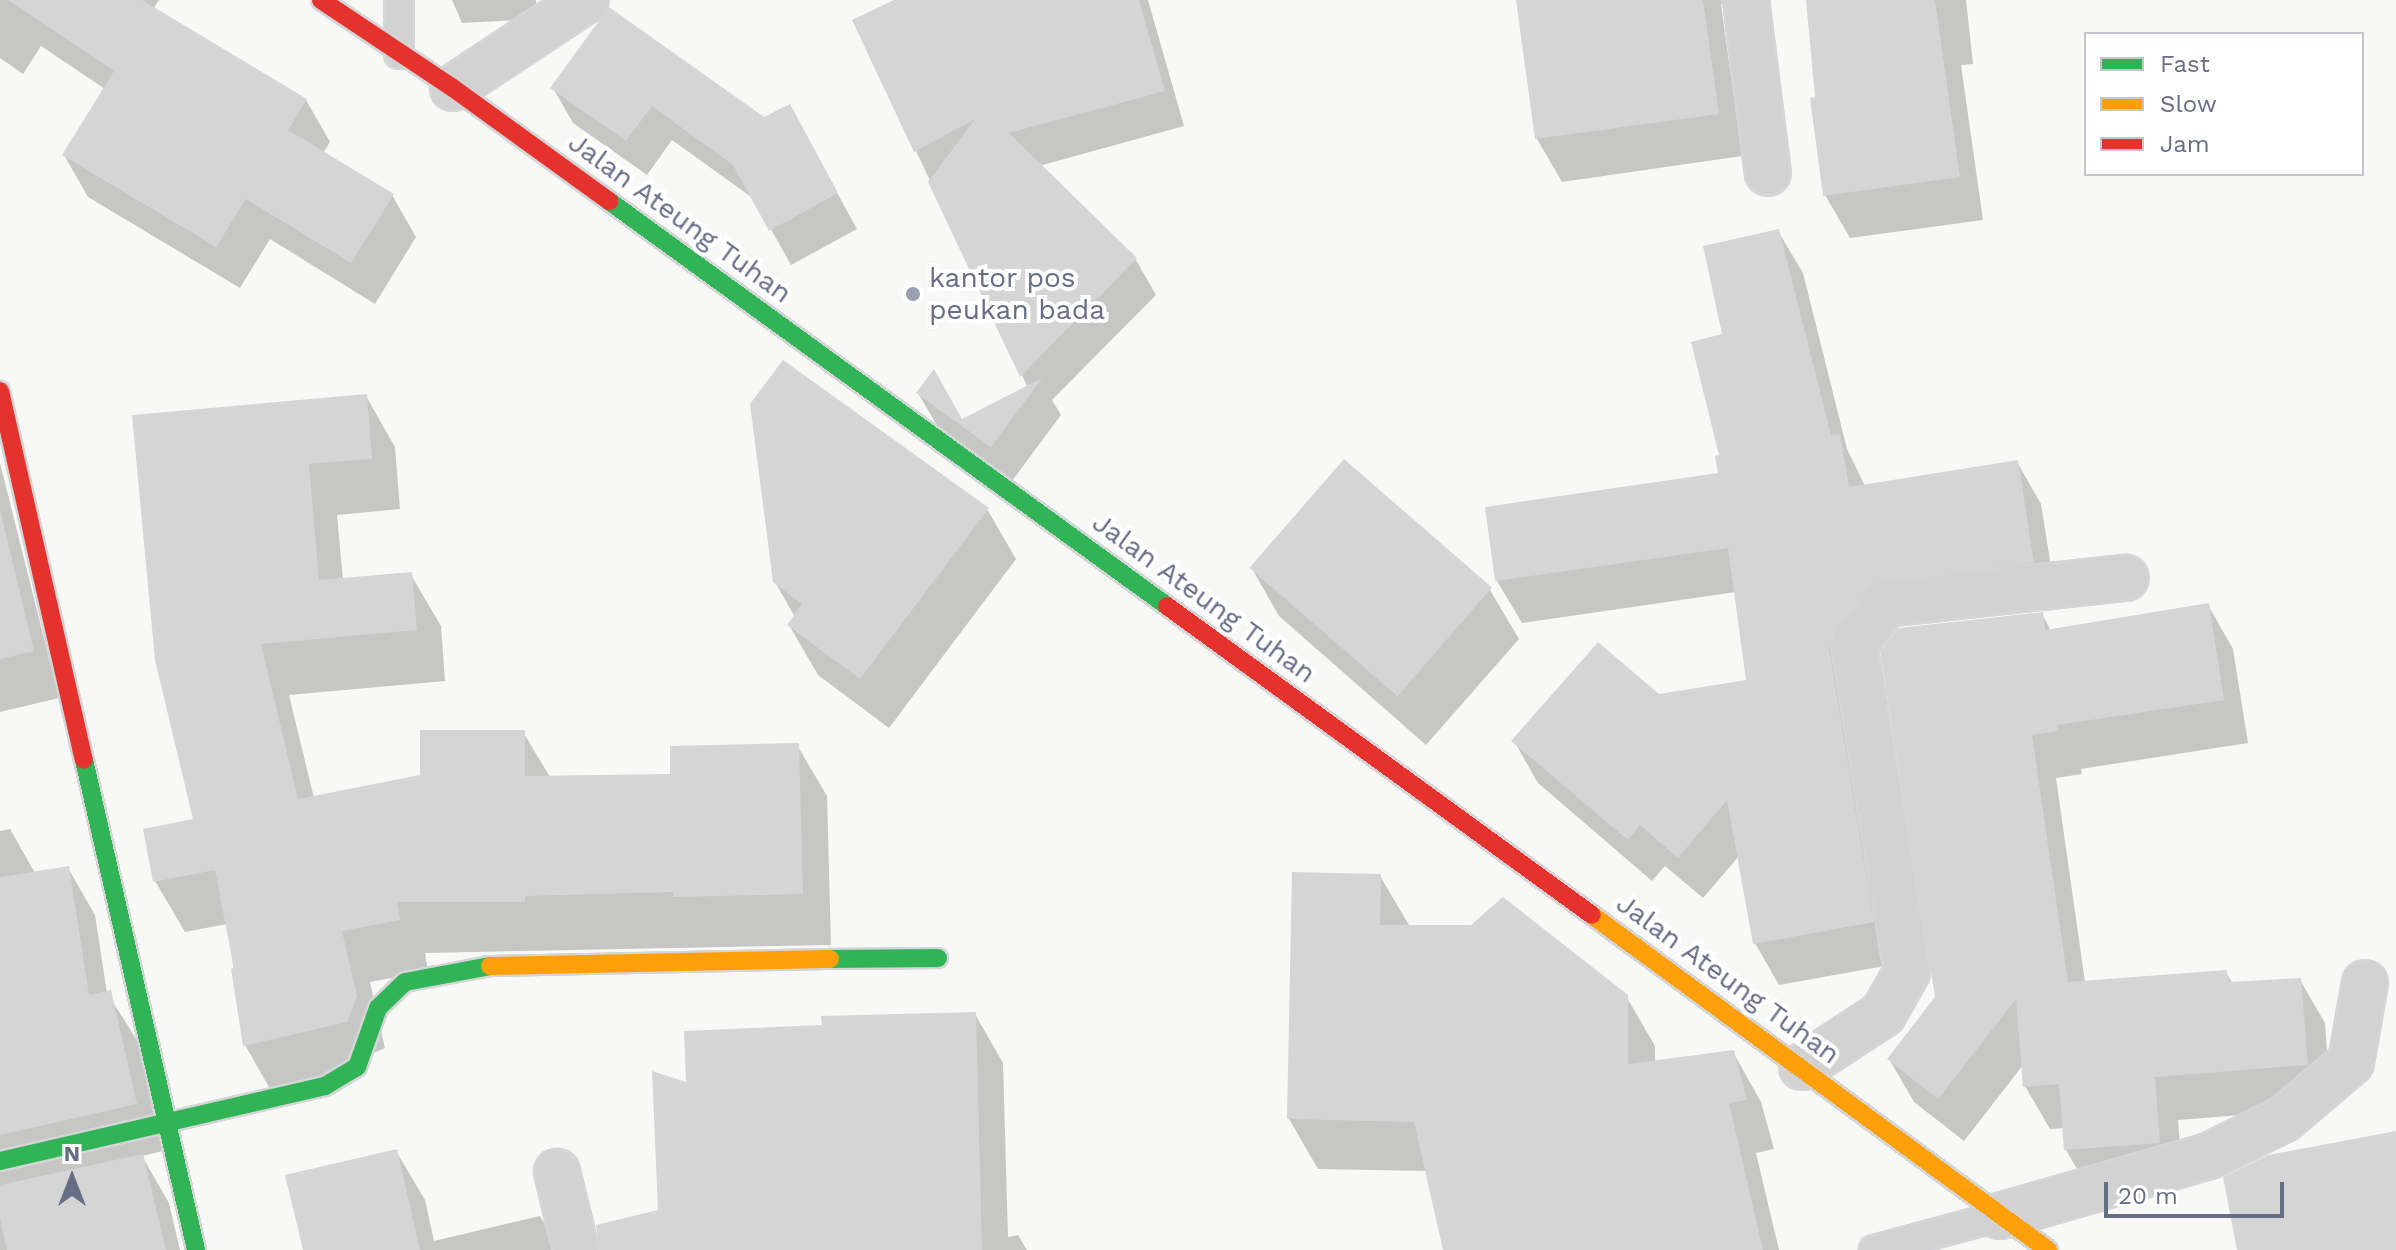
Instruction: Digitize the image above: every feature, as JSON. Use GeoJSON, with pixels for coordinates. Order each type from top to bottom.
{"type":"FeatureCollection","features":[{"type":"Feature","properties":{"kind":"street","name":"Jalan Ateung Tuhan"},"geometry":{"type":"LineString","coordinates":[[321,0],[453,88],[1802,1067],[2048,1250]]}},
{"type":"Feature","properties":{"kind":"street"},"geometry":{"type":"LineString","coordinates":[[453,88],[586,0]]}},
{"type":"Feature","properties":{"kind":"street"},"geometry":{"type":"LineString","coordinates":[[1746,0],[1768,173]]}},
{"type":"Feature","properties":{"kind":"street"},"geometry":{"type":"LineString","coordinates":[[0,391],[196,1250]]}},
{"type":"Feature","properties":{"kind":"street"},"geometry":{"type":"LineString","coordinates":[[1802,1067],[1883,1014],[1907,972],[1854,644],[1885,604],[2126,578]]}},
{"type":"Feature","properties":{"kind":"street"},"geometry":{"type":"LineString","coordinates":[[0,1161],[325,1086],[357,1067],[378,1008],[405,982],[507,963],[938,958]]}},
{"type":"Feature","properties":{"kind":"street"},"geometry":{"type":"LineString","coordinates":[[2000,1216],[2209,1156],[2284,1119],[2351,1062],[2365,983]]}},
{"type":"Feature","properties":{"kind":"street"},"geometry":{"type":"LineString","coordinates":[[557,1172],[576,1250]]}},
{"type":"Feature","properties":{"kind":"lane"},"geometry":{"type":"LineString","coordinates":[[399,0],[399,54]]}},
{"type":"Feature","properties":{"kind":"lane"},"geometry":{"type":"LineString","coordinates":[[1874,1250],[2000,1216]]}},
{"type":"Feature","properties":{"kind":"building"},"geometry":{"type":"Polygon","coordinates":[[[8,0],[142,0],[307,99],[288,130],[394,194],[351,263],[246,199],[216,247],[62,155],[114,71],[8,0]]]}},
{"type":"Feature","properties":{"kind":"building"},"geometry":{"type":"Polygon","coordinates":[[[894,0],[1139,0],[1165,91],[1009,133],[1137,258],[1020,377],[928,182],[975,119],[914,152],[852,20],[894,0]]]}},
{"type":"Feature","properties":{"kind":"building"},"geometry":{"type":"Polygon","coordinates":[[[1516,0],[1703,0],[1719,114],[1535,139],[1516,0]]]}},
{"type":"Feature","properties":{"kind":"building"},"geometry":{"type":"Polygon","coordinates":[[[1806,0],[1935,0],[1960,177],[1823,196],[1810,98],[1815,97],[1806,0]]]}},
{"type":"Feature","properties":{"kind":"building"},"geometry":{"type":"Polygon","coordinates":[[[609,7],[764,117],[790,104],[838,193],[769,231],[733,165],[652,106],[626,141],[550,88],[609,7]]]}},
{"type":"Feature","properties":{"kind":"building"},"geometry":{"type":"Polygon","coordinates":[[[1779,229],[1831,435],[1840,434],[1849,487],[2018,460],[2034,563],[1873,582],[1834,629],[1829,648],[1874,922],[1753,944],[1727,800],[1678,858],[1640,825],[1628,840],[1511,741],[1598,642],[1659,694],[1746,680],[1728,548],[1495,581],[1485,507],[1718,473],[1715,456],[1719,455],[1691,342],[1722,334],[1703,246],[1779,229]]]}},
{"type":"Feature","properties":{"kind":"building"},"geometry":{"type":"Polygon","coordinates":[[[783,360],[989,508],[860,679],[787,625],[802,604],[773,582],[750,404],[783,360]]]}},
{"type":"Feature","properties":{"kind":"building"},"geometry":{"type":"Polygon","coordinates":[[[934,369],[962,419],[1042,378],[991,447],[916,393],[934,369]]]}},
{"type":"Feature","properties":{"kind":"building"},"geometry":{"type":"Polygon","coordinates":[[[367,394],[372,459],[309,464],[319,580],[412,572],[417,630],[261,644],[298,799],[420,775],[420,730],[525,730],[525,776],[670,774],[670,746],[799,743],[803,894],[673,897],[673,892],[525,896],[525,902],[397,902],[400,920],[342,931],[357,996],[347,1022],[243,1046],[231,969],[234,968],[215,870],[153,882],[143,829],[193,819],[155,660],[132,415],[367,394]]]}},
{"type":"Feature","properties":{"kind":"building"},"geometry":{"type":"Polygon","coordinates":[[[1344,459],[1492,588],[1397,696],[1250,568],[1344,459]]]}},
{"type":"Feature","properties":{"kind":"building"},"geometry":{"type":"Polygon","coordinates":[[[0,510],[34,651],[0,659],[0,510]]]}},
{"type":"Feature","properties":{"kind":"building"},"geometry":{"type":"Polygon","coordinates":[[[2209,603],[2224,700],[2058,725],[2058,731],[2032,735],[2068,982],[2227,970],[2228,982],[2301,978],[2308,1065],[2155,1077],[2160,1143],[2064,1150],[2059,1084],[2023,1087],[2016,999],[1938,1099],[1887,1059],[1935,997],[1880,651],[1898,628],[2043,612],[2045,630],[2209,603]]]}},
{"type":"Feature","properties":{"kind":"building"},"geometry":{"type":"Polygon","coordinates":[[[69,866],[89,995],[111,990],[137,1104],[0,1135],[0,877],[69,866]]]}},
{"type":"Feature","properties":{"kind":"building"},"geometry":{"type":"Polygon","coordinates":[[[1292,872],[1381,874],[1380,925],[1471,925],[1503,897],[1628,995],[1628,1064],[1734,1050],[1747,1100],[1729,1103],[1763,1250],[1443,1250],[1414,1122],[1287,1119],[1292,872]]]}},
{"type":"Feature","properties":{"kind":"building"},"geometry":{"type":"Polygon","coordinates":[[[976,1012],[982,1250],[600,1250],[596,1225],[658,1210],[652,1071],[686,1082],[684,1031],[822,1025],[821,1016],[976,1012]]]}},
{"type":"Feature","properties":{"kind":"building"},"geometry":{"type":"Polygon","coordinates":[[[2396,1131],[2396,1250],[2237,1250],[2223,1177],[2268,1155],[2396,1131]]]}},
{"type":"Feature","properties":{"kind":"building"},"geometry":{"type":"Polygon","coordinates":[[[397,1149],[420,1250],[303,1250],[285,1175],[397,1149]]]}},
{"type":"Feature","properties":{"kind":"building"},"geometry":{"type":"Polygon","coordinates":[[[143,1154],[166,1250],[7,1250],[0,1219],[0,1185],[143,1154]]]}},
{"type":"Feature","properties":{"kind":"traffic: fast"},"geometry":{"type":"LineString","coordinates":[[609,201],[1167,606]]}},
{"type":"Feature","properties":{"kind":"traffic: fast"},"geometry":{"type":"LineString","coordinates":[[84,760],[196,1250]]}},
{"type":"Feature","properties":{"kind":"traffic: fast"},"geometry":{"type":"LineString","coordinates":[[830,959],[938,958]]}},
{"type":"Feature","properties":{"kind":"traffic: fast"},"geometry":{"type":"LineString","coordinates":[[0,1161],[325,1086],[357,1067],[378,1008],[405,982],[490,966]]}},
{"type":"Feature","properties":{"kind":"traffic: slow"},"geometry":{"type":"LineString","coordinates":[[1592,915],[2048,1250]]}},
{"type":"Feature","properties":{"kind":"traffic: slow"},"geometry":{"type":"LineString","coordinates":[[490,966],[830,959]]}},
{"type":"Feature","properties":{"kind":"traffic: jam"},"geometry":{"type":"LineString","coordinates":[[321,0],[453,88],[609,201]]}},
{"type":"Feature","properties":{"kind":"traffic: jam"},"geometry":{"type":"LineString","coordinates":[[0,391],[84,760]]}},
{"type":"Feature","properties":{"kind":"traffic: jam"},"geometry":{"type":"LineString","coordinates":[[1167,606],[1592,915]]}},
{"type":"Feature","properties":{"kind":"place","name":"kantor pos peukan bada"},"geometry":{"type":"Point","coordinates":[913,294]}}]}
